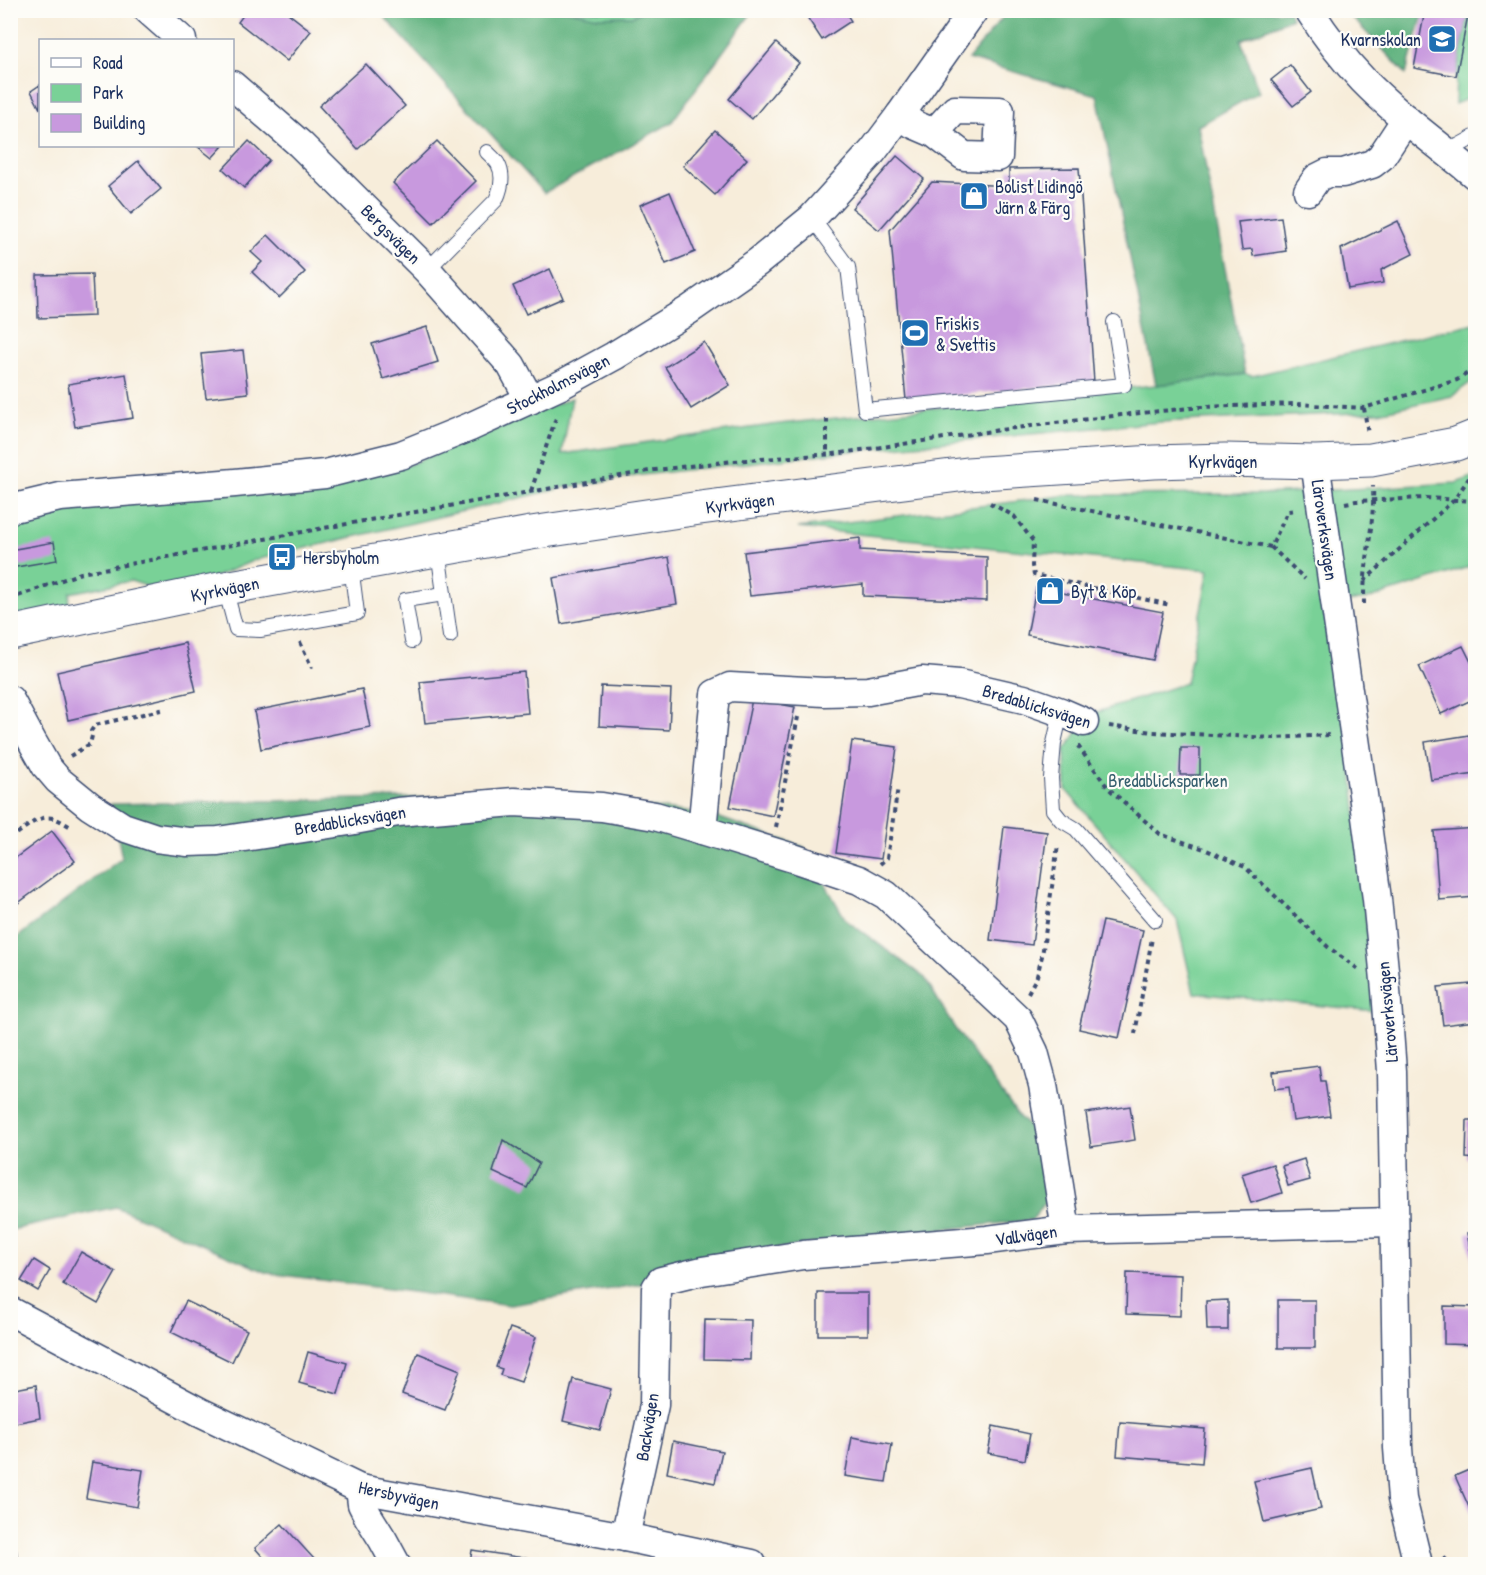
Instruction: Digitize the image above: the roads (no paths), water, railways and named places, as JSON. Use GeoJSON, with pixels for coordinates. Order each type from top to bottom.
{"type":"FeatureCollection","features":[{"type":"Feature","properties":{"kind":"street"},"geometry":{"type":"LineString","coordinates":[[148,10],[181,39]]}},
{"type":"Feature","properties":{"kind":"street","name":"Stockholmsvägen"},"geometry":{"type":"LineString","coordinates":[[10,509],[60,497],[325,474],[401,455],[530,400],[615,356],[689,310],[758,262],[812,218],[873,151],[974,10]]}},
{"type":"Feature","properties":{"kind":"street"},"geometry":{"type":"LineString","coordinates":[[1309,10],[1327,39],[1363,80],[1406,119],[1476,176]]}},
{"type":"Feature","properties":{"kind":"street","name":"Bergsvägen"},"geometry":{"type":"LineString","coordinates":[[234,87],[300,144],[427,270],[512,365],[530,400]]}},
{"type":"Feature","properties":{"kind":"street"},"geometry":{"type":"LineString","coordinates":[[900,115],[913,124],[934,133]]}},
{"type":"Feature","properties":{"kind":"street"},"geometry":{"type":"LineString","coordinates":[[1308,190],[1317,178],[1327,173],[1342,173],[1372,164],[1381,157],[1406,119]]}},
{"type":"Feature","properties":{"kind":"street","name":"Kyrkvägen"},"geometry":{"type":"LineString","coordinates":[[10,633],[225,588],[531,533],[700,507],[967,474],[1077,466],[1225,460],[1315,462],[1371,460],[1456,444],[1476,436]]}},
{"type":"Feature","properties":{"kind":"street","name":"Läroverksvägen"},"geometry":{"type":"LineString","coordinates":[[1315,462],[1377,899],[1386,990],[1392,1071],[1398,1448],[1402,1499],[1418,1564]]}},
{"type":"Feature","properties":{"kind":"street","name":"Bredablicksvägen"},"geometry":{"type":"LineString","coordinates":[[702,830],[715,694],[730,687],[824,692],[868,691],[922,681],[959,684],[1024,699],[1071,716]]}},
{"type":"Feature","properties":{"kind":"street","name":"Bredablicksvägen"},"geometry":{"type":"LineString","coordinates":[[10,700],[22,747],[90,806],[123,827],[156,838],[188,842],[218,841],[398,812],[514,802],[602,807],[655,816],[771,851],[864,883],[886,895],[1018,1018],[1034,1052],[1043,1085],[1065,1230]]}},
{"type":"Feature","properties":{"kind":"street","name":"Vallvägen"},"geometry":{"type":"LineString","coordinates":[[661,1281],[702,1270],[803,1255],[987,1240],[1065,1230],[1394,1222]]}},
{"type":"Feature","properties":{"kind":"street","name":"Backvägen"},"geometry":{"type":"LineString","coordinates":[[625,1537],[654,1405],[656,1288],[661,1281]]}},
{"type":"Feature","properties":{"kind":"street","name":"Hersbyvägen"},"geometry":{"type":"LineString","coordinates":[[10,1311],[200,1412],[360,1489],[625,1537],[752,1564]]}},
{"type":"Feature","properties":{"kind":"street"},"geometry":{"type":"LineString","coordinates":[[360,1489],[362,1504],[396,1564]]}},
{"type":"Feature","properties":{"kind":"lane"},"geometry":{"type":"LineString","coordinates":[[1447,152],[1476,136]]}},
{"type":"Feature","properties":{"kind":"lane"},"geometry":{"type":"LineString","coordinates":[[427,270],[496,200],[502,188],[501,176],[498,164],[487,152]]}},
{"type":"Feature","properties":{"kind":"lane"},"geometry":{"type":"LineString","coordinates":[[812,218],[848,267],[865,410],[1124,385],[1114,322]]}},
{"type":"Feature","properties":{"kind":"lane"},"geometry":{"type":"LineString","coordinates":[[438,551],[450,636]]}},
{"type":"Feature","properties":{"kind":"lane"},"geometry":{"type":"LineString","coordinates":[[225,588],[236,629],[260,630],[357,613],[351,566]]}},
{"type":"Feature","properties":{"kind":"lane"},"geometry":{"type":"LineString","coordinates":[[412,641],[405,600],[444,594]]}},
{"type":"Feature","properties":{"kind":"lane"},"geometry":{"type":"LineString","coordinates":[[1071,716],[1054,743],[1051,778],[1053,810],[1061,820],[1076,829],[1155,920]]}},
{"type":"Feature","properties":{"kind":"place","name":"Kvarnskolan"},"geometry":{"type":"Point","coordinates":[1442,39]}},
{"type":"Feature","properties":{"kind":"place","name":"Bolist Lidingö Järn & Färg"},"geometry":{"type":"Point","coordinates":[974,196]}},
{"type":"Feature","properties":{"kind":"place","name":"Friskis & Svettis"},"geometry":{"type":"Point","coordinates":[915,333]}},
{"type":"Feature","properties":{"kind":"place","name":"Hersbyholm"},"geometry":{"type":"Point","coordinates":[282,557]}},
{"type":"Feature","properties":{"kind":"place","name":"Byt & Köp"},"geometry":{"type":"Point","coordinates":[1050,591]}},
{"type":"Feature","properties":{"kind":"park label","name":"Bredablicksparken"},"geometry":{"type":"Point","coordinates":[1168,780]}}]}
